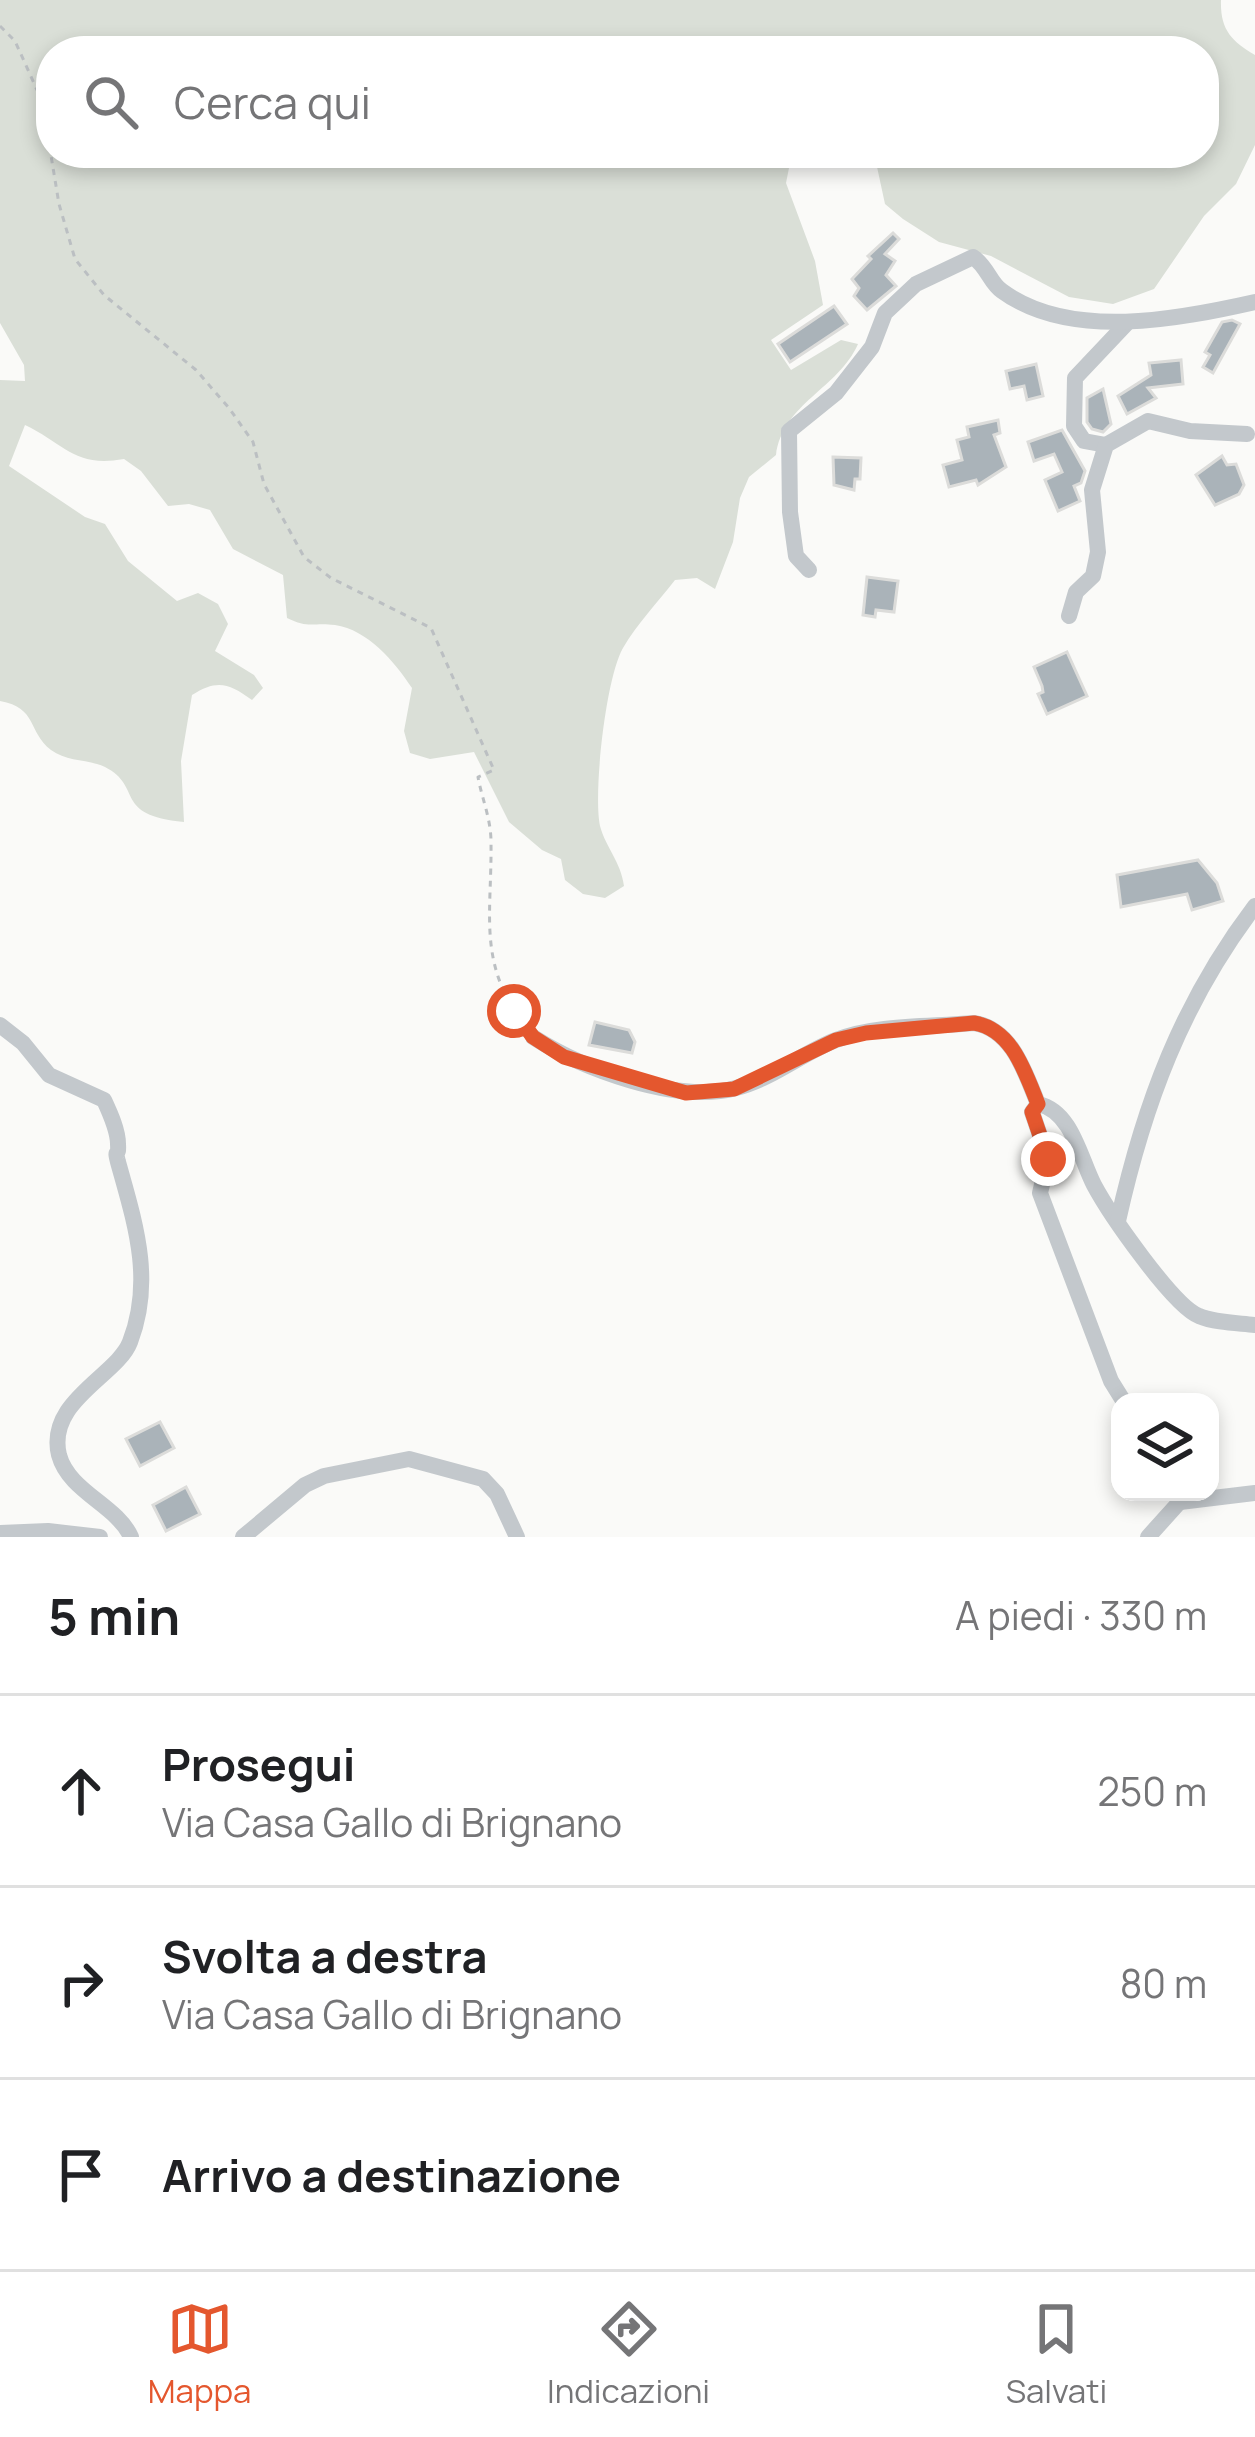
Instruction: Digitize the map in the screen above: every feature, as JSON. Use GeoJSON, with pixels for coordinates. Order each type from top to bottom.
{"type":"FeatureCollection","features":[{"type":"Feature","properties":{"kind":"street"},"geometry":{"type":"LineString","coordinates":[[809,570],[796,556],[789,431],[836,393],[872,347],[885,313],[916,284],[974,257],[986,266],[998,290],[1034,308],[1096,322],[1208,313],[1255,302]]}},
{"type":"Feature","properties":{"kind":"street"},"geometry":{"type":"LineString","coordinates":[[1128,322],[1075,378],[1074,426],[1084,441],[1106,445],[1148,421],[1177,429],[1246,434]]}},
{"type":"Feature","properties":{"kind":"street"},"geometry":{"type":"LineString","coordinates":[[1069,616],[1076,592],[1093,576],[1098,552],[1092,490],[1106,445]]}},
{"type":"Feature","properties":{"kind":"street"},"geometry":{"type":"LineString","coordinates":[[1118,1221],[1136,1144],[1184,1015],[1255,906]]}},
{"type":"Feature","properties":{"kind":"street"},"geometry":{"type":"LineString","coordinates":[[533,1037],[564,1057],[686,1093],[734,1089],[836,1040],[974,1023],[989,1025],[1008,1042],[1038,1104]]}},
{"type":"Feature","properties":{"kind":"street"},"geometry":{"type":"LineString","coordinates":[[0,1025],[23,1043],[49,1075],[104,1100],[116,1133],[117,1158],[131,1198],[144,1270],[130,1342],[75,1400],[58,1446],[73,1478],[131,1537]]}},
{"type":"Feature","properties":{"kind":"street"},"geometry":{"type":"LineString","coordinates":[[1038,1104],[1049,1106],[1064,1121],[1095,1188],[1166,1287],[1197,1316],[1255,1325]]}},
{"type":"Feature","properties":{"kind":"street"},"geometry":{"type":"LineString","coordinates":[[1038,1104],[1032,1112],[1048,1159],[1040,1193],[1118,1393]]}},
{"type":"Feature","properties":{"kind":"street"},"geometry":{"type":"LineString","coordinates":[[243,1537],[305,1485],[324,1476],[409,1459],[466,1472],[493,1486],[517,1537]]}},
{"type":"Feature","properties":{"kind":"street"},"geometry":{"type":"LineString","coordinates":[[1219,1495],[1255,1493]]}},
{"type":"Feature","properties":{"kind":"street"},"geometry":{"type":"LineString","coordinates":[[1148,1537],[1180,1501]]}},
{"type":"Feature","properties":{"kind":"street"},"geometry":{"type":"LineString","coordinates":[[0,1532],[100,1537]]}},
{"type":"Feature","properties":{"kind":"path"},"geometry":{"type":"LineString","coordinates":[[0,26],[15,41],[36,88]]}},
{"type":"Feature","properties":{"kind":"path"},"geometry":{"type":"LineString","coordinates":[[53,168],[75,260],[104,295],[196,370],[229,408],[253,442],[264,484],[304,557],[331,578],[430,628],[494,770],[478,777],[491,841],[489,947],[514,1011],[533,1037]]}},
{"type":"Feature","properties":{"kind":"shaded area"},"geometry":{"type":"Polygon","coordinates":[[[0,0],[1221,0],[1229,33],[1255,55],[1255,145],[1236,184],[1204,216],[1154,289],[1113,304],[1069,297],[991,256],[939,242],[885,204],[877,168],[1219,168],[1219,36],[36,36],[36,168],[789,168],[786,183],[815,261],[823,305],[771,340],[791,370],[841,340],[858,344],[838,373],[789,422],[776,455],[749,477],[715,589],[697,578],[675,580],[623,648],[606,708],[598,810],[624,886],[605,898],[583,894],[565,880],[561,859],[542,850],[509,822],[474,752],[430,759],[410,753],[404,731],[412,688],[397,667],[369,640],[347,628],[287,618],[283,575],[233,549],[210,510],[189,504],[168,506],[141,471],[124,459],[81,457],[25,425],[9,466],[85,517],[105,524],[128,561],[177,601],[198,593],[218,604],[228,624],[215,651],[254,675],[263,688],[252,700],[223,685],[192,695],[181,761],[184,822],[147,813],[117,775],[98,764],[64,757],[43,743],[21,709],[0,701],[0,380],[25,381],[24,365],[0,323],[0,0]]]}},
{"type":"Feature","properties":{"kind":"building"},"geometry":{"type":"Polygon","coordinates":[[[893,233],[899,239],[885,254],[895,261],[886,275],[896,286],[867,310],[854,296],[859,288],[852,279],[893,233]]]}},
{"type":"Feature","properties":{"kind":"building"},"geometry":{"type":"Polygon","coordinates":[[[834,306],[847,324],[790,362],[778,344],[834,306]]]}},
{"type":"Feature","properties":{"kind":"building"},"geometry":{"type":"Polygon","coordinates":[[[1222,322],[1240,324],[1213,373],[1203,367],[1210,355],[1205,352],[1222,322]]]}},
{"type":"Feature","properties":{"kind":"building"},"geometry":{"type":"Polygon","coordinates":[[[1181,360],[1183,384],[1148,388],[1156,398],[1127,414],[1118,396],[1151,375],[1149,363],[1181,360]]]}},
{"type":"Feature","properties":{"kind":"building"},"geometry":{"type":"Polygon","coordinates":[[[1036,364],[1043,396],[1027,400],[1024,386],[1010,389],[1006,371],[1036,364]]]}},
{"type":"Feature","properties":{"kind":"building"},"geometry":{"type":"Polygon","coordinates":[[[1103,389],[1111,424],[1103,432],[1087,422],[1087,398],[1103,389]]]}},
{"type":"Feature","properties":{"kind":"building"},"geometry":{"type":"Polygon","coordinates":[[[998,420],[1000,433],[994,435],[1006,467],[978,485],[976,480],[949,487],[943,465],[962,460],[957,440],[969,437],[967,427],[998,420]]]}},
{"type":"Feature","properties":{"kind":"building"},"geometry":{"type":"Polygon","coordinates":[[[1062,430],[1085,471],[1081,483],[1074,486],[1080,501],[1058,511],[1045,480],[1062,472],[1054,454],[1034,461],[1028,442],[1062,430]]]}},
{"type":"Feature","properties":{"kind":"building"},"geometry":{"type":"Polygon","coordinates":[[[1222,456],[1227,465],[1236,464],[1244,485],[1239,494],[1215,505],[1196,475],[1222,456]]]}},
{"type":"Feature","properties":{"kind":"building"},"geometry":{"type":"Polygon","coordinates":[[[833,457],[861,458],[854,490],[834,485],[833,457]]]}},
{"type":"Feature","properties":{"kind":"building"},"geometry":{"type":"Polygon","coordinates":[[[867,577],[898,581],[894,612],[876,610],[875,617],[863,615],[867,577]]]}},
{"type":"Feature","properties":{"kind":"building"},"geometry":{"type":"Polygon","coordinates":[[[1067,652],[1087,696],[1047,714],[1034,667],[1067,652]]]}},
{"type":"Feature","properties":{"kind":"building"},"geometry":{"type":"Polygon","coordinates":[[[1198,860],[1217,883],[1223,901],[1192,910],[1187,894],[1121,907],[1117,875],[1198,860]]]}},
{"type":"Feature","properties":{"kind":"building"},"geometry":{"type":"Polygon","coordinates":[[[595,1022],[629,1030],[635,1042],[632,1053],[589,1045],[595,1022]]]}},
{"type":"Feature","properties":{"kind":"building"},"geometry":{"type":"Polygon","coordinates":[[[160,1422],[174,1448],[140,1466],[126,1439],[160,1422]]]}},
{"type":"Feature","properties":{"kind":"building"},"geometry":{"type":"Polygon","coordinates":[[[186,1487],[200,1514],[166,1531],[153,1505],[186,1487]]]}},
{"type":"Feature","properties":{"kind":"route"},"geometry":{"type":"LineString","coordinates":[[514,1011],[533,1037],[564,1057],[686,1093],[734,1089],[836,1040],[866,1033],[989,1025],[1008,1042],[1024,1068],[1038,1104],[1032,1112],[1048,1159]]}}]}
